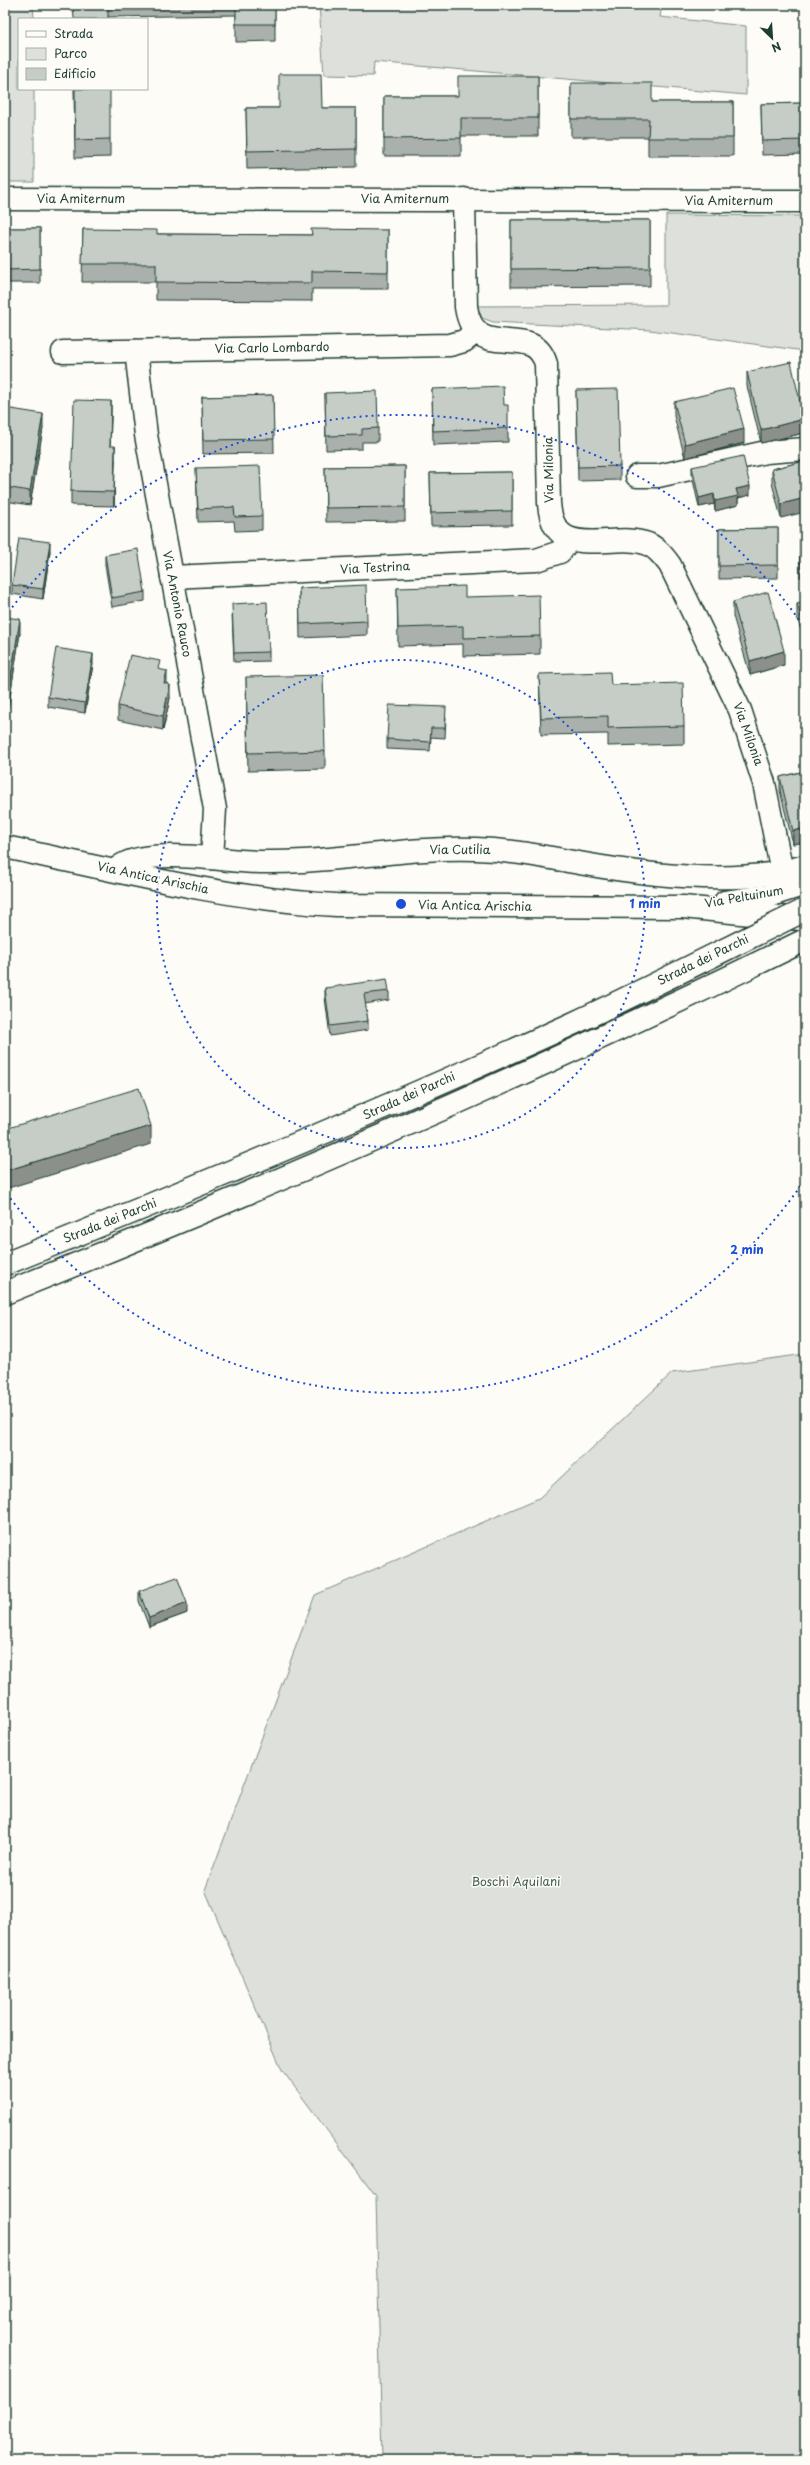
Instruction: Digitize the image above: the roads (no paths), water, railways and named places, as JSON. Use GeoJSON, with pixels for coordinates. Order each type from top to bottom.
{"type":"FeatureCollection","features":[{"type":"Feature","properties":{"kind":"main road","name":"Via Amiternum"},"geometry":{"type":"LineString","coordinates":[[5,199],[805,200]]}},
{"type":"Feature","properties":{"kind":"main road"},"geometry":{"type":"LineString","coordinates":[[464,199],[466,307],[470,320],[477,331]]}},
{"type":"Feature","properties":{"kind":"main road","name":"Via Carlo Lombardo"},"geometry":{"type":"LineString","coordinates":[[63,352],[450,345],[464,341],[477,331]]}},
{"type":"Feature","properties":{"kind":"main road","name":"Via Milonia"},"geometry":{"type":"LineString","coordinates":[[477,331],[483,336],[494,340],[528,343],[537,348],[545,360],[550,508],[557,527],[570,539],[580,542],[646,543],[658,551],[670,565],[740,710],[764,783],[782,872]]}},
{"type":"Feature","properties":{"kind":"main road","name":"Via Antonio Rauco"},"geometry":{"type":"LineString","coordinates":[[136,351],[146,435],[215,809],[212,858]]}},
{"type":"Feature","properties":{"kind":"main road"},"geometry":{"type":"LineString","coordinates":[[637,476],[658,476],[766,452],[805,449]]}},
{"type":"Feature","properties":{"kind":"main road","name":"Via Testrina"},"geometry":{"type":"LineString","coordinates":[[172,577],[536,560],[560,552],[570,539]]}},
{"type":"Feature","properties":{"kind":"main road","name":"Via Antica Arischia"},"geometry":{"type":"LineString","coordinates":[[5,847],[210,890],[316,904],[582,908],[682,906],[805,920]]}},
{"type":"Feature","properties":{"kind":"main road","name":"Via Cutilia"},"geometry":{"type":"LineString","coordinates":[[116,870],[123,863],[139,859],[212,858],[256,862],[289,861],[475,848],[511,852],[593,866],[686,876],[741,878],[782,872],[805,866]]}},
{"type":"Feature","properties":{"kind":"main road","name":"Via Peltuinum"},"geometry":{"type":"LineString","coordinates":[[682,906],[768,896],[805,884]]}},
{"type":"Feature","properties":{"kind":"main road","name":"Strada dei Parchi"},"geometry":{"type":"LineString","coordinates":[[5,1264],[286,1149],[574,1023],[805,910]]}},
{"type":"Feature","properties":{"kind":"main road"},"geometry":{"type":"LineString","coordinates":[[5,1292],[176,1224],[487,1091],[682,1001],[805,940]]}},
{"type":"Feature","properties":{"kind":"park label","name":"Boschi Aquilani"},"geometry":{"type":"Point","coordinates":[516,1882]}}]}
